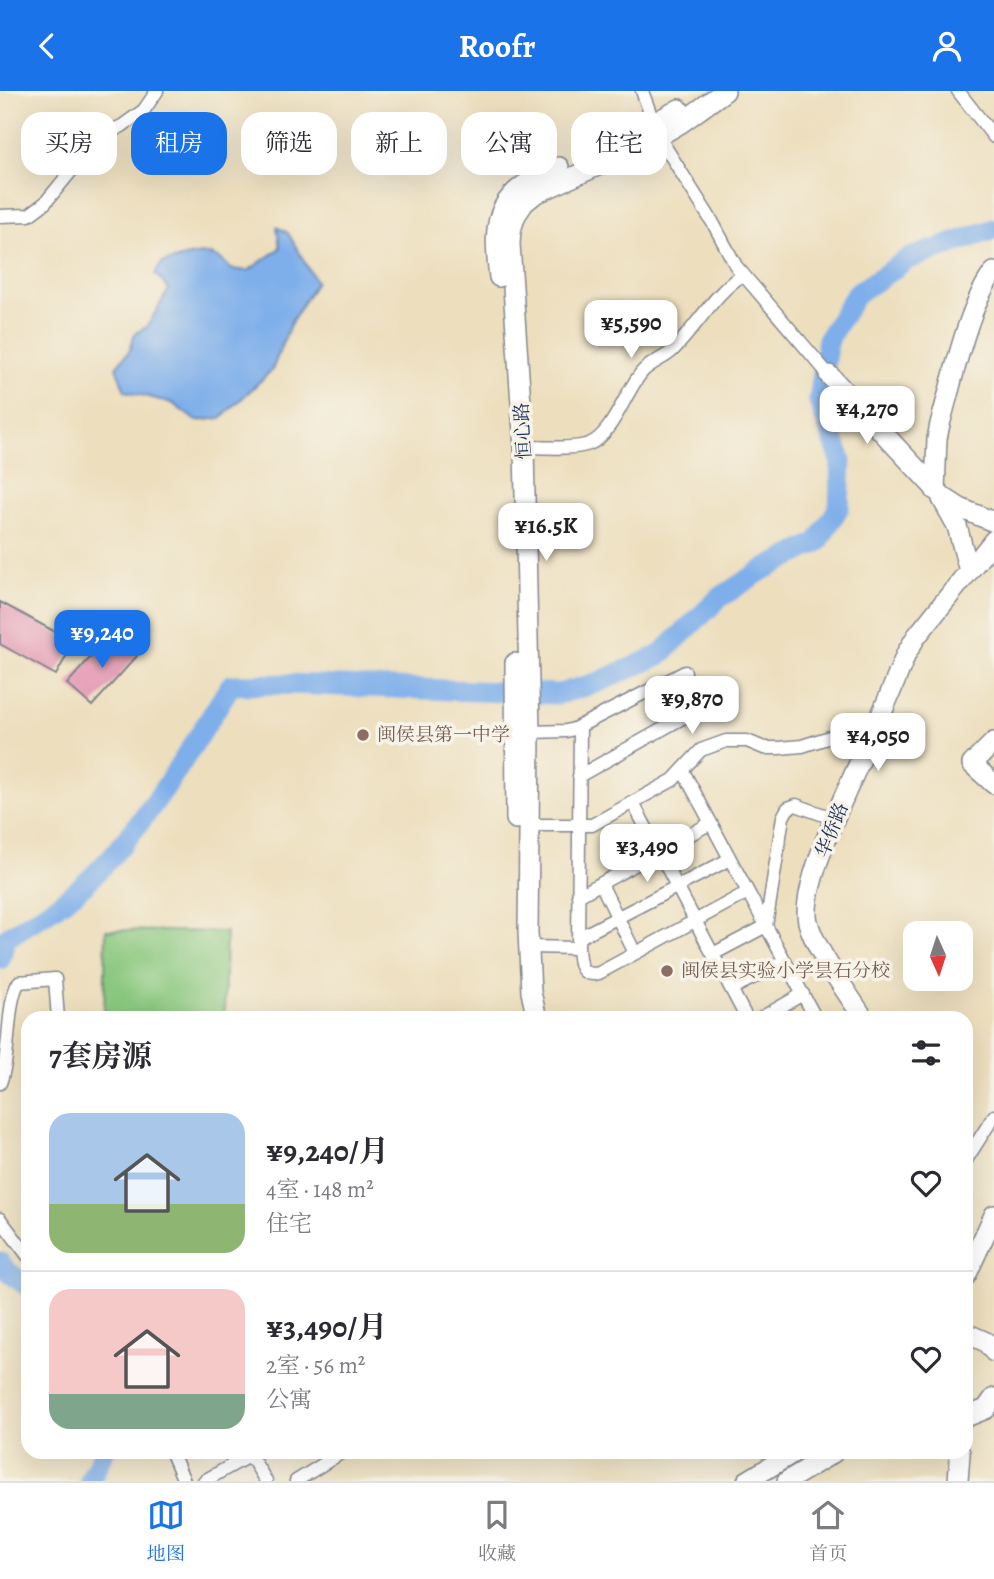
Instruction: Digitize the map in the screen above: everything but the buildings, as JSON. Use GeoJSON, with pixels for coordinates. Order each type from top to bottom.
{"type":"FeatureCollection","features":[{"type":"Feature","properties":{"kind":"main road","name":"恒心路"},"geometry":{"type":"LineString","coordinates":[[667,120],[704,91]]}},
{"type":"Feature","properties":{"kind":"main road","name":"恒心路"},"geometry":{"type":"LineString","coordinates":[[667,124],[725,91]]}},
{"type":"Feature","properties":{"kind":"main road","name":"恒心路"},"geometry":{"type":"LineString","coordinates":[[522,680],[504,309],[496,254],[497,224],[507,201],[531,180],[571,164]]}},
{"type":"Feature","properties":{"kind":"main road","name":"恒心路"},"geometry":{"type":"LineString","coordinates":[[524,1011],[517,960],[524,447],[519,350],[510,265],[511,230],[524,203],[571,175]]}},
{"type":"Feature","properties":{"kind":"main road"},"geometry":{"type":"LineString","coordinates":[[970,571],[954,518],[935,490],[937,439],[971,321],[994,272]]}},
{"type":"Feature","properties":{"kind":"main road"},"geometry":{"type":"LineString","coordinates":[[823,369],[935,490],[951,504],[994,522]]}},
{"type":"Feature","properties":{"kind":"main road","name":"华侨路"},"geometry":{"type":"LineString","coordinates":[[859,1011],[820,950],[808,922],[809,892],[835,819],[911,644],[994,540]]}},
{"type":"Feature","properties":{"kind":"main road","name":"恒心路"},"geometry":{"type":"LineString","coordinates":[[522,706],[530,732],[529,947],[531,992],[535,1011]]}},
{"type":"Feature","properties":{"kind":"main road"},"geometry":{"type":"LineString","coordinates":[[994,742],[972,764],[994,784]]}},
{"type":"Feature","properties":{"kind":"main road"},"geometry":{"type":"LineString","coordinates":[[973,1261],[994,1215]]}},
{"type":"Feature","properties":{"kind":"main road"},"geometry":{"type":"LineString","coordinates":[[973,1336],[991,1344]]}},
{"type":"Feature","properties":{"kind":"main road"},"geometry":{"type":"LineString","coordinates":[[973,1414],[991,1406]]}},
{"type":"Feature","properties":{"kind":"main road"},"geometry":{"type":"LineString","coordinates":[[747,1481],[781,1459]]}},
{"type":"Feature","properties":{"kind":"main road"},"geometry":{"type":"LineString","coordinates":[[787,1481],[823,1459]]}},
{"type":"Feature","properties":{"kind":"main road"},"geometry":{"type":"LineString","coordinates":[[948,1459],[948,1481]]}},
{"type":"Feature","properties":{"kind":"main road"},"geometry":{"type":"LineString","coordinates":[[958,1481],[960,1459]]}},
{"type":"Feature","properties":{"kind":"street"},"geometry":{"type":"LineString","coordinates":[[0,216],[29,215],[45,203],[99,137],[144,110],[157,91]]}},
{"type":"Feature","properties":{"kind":"street"},"geometry":{"type":"LineString","coordinates":[[642,91],[650,112]]}},
{"type":"Feature","properties":{"kind":"street"},"geometry":{"type":"LineString","coordinates":[[958,91],[994,137]]}},
{"type":"Feature","properties":{"kind":"street"},"geometry":{"type":"LineString","coordinates":[[667,149],[742,275],[823,369]]}},
{"type":"Feature","properties":{"kind":"street"},"geometry":{"type":"LineString","coordinates":[[524,447],[581,446],[597,440],[644,370],[672,351],[720,292],[742,275]]}},
{"type":"Feature","properties":{"kind":"street"},"geometry":{"type":"LineString","coordinates":[[530,732],[566,731],[580,726],[685,672]]}},
{"type":"Feature","properties":{"kind":"street"},"geometry":{"type":"LineString","coordinates":[[579,776],[700,709]]}},
{"type":"Feature","properties":{"kind":"street"},"geometry":{"type":"LineString","coordinates":[[580,726],[580,968],[588,974],[598,973],[748,892]]}},
{"type":"Feature","properties":{"kind":"street"},"geometry":{"type":"LineString","coordinates":[[529,825],[592,825],[673,780],[701,750],[726,741],[747,741],[764,748],[779,748],[802,746],[830,737],[866,750]]}},
{"type":"Feature","properties":{"kind":"street"},"geometry":{"type":"LineString","coordinates":[[683,771],[812,1011]]}},
{"type":"Feature","properties":{"kind":"street"},"geometry":{"type":"LineString","coordinates":[[633,803],[743,1011]]}},
{"type":"Feature","properties":{"kind":"street"},"geometry":{"type":"LineString","coordinates":[[766,926],[785,812],[796,805],[835,819]]}},
{"type":"Feature","properties":{"kind":"street"},"geometry":{"type":"LineString","coordinates":[[578,896],[711,823]]}},
{"type":"Feature","properties":{"kind":"street"},"geometry":{"type":"LineString","coordinates":[[529,947],[578,943],[618,918],[730,859]]}},
{"type":"Feature","properties":{"kind":"street"},"geometry":{"type":"LineString","coordinates":[[601,884],[635,953]]}},
{"type":"Feature","properties":{"kind":"street"},"geometry":{"type":"LineString","coordinates":[[713,954],[766,926]]}},
{"type":"Feature","properties":{"kind":"street"},"geometry":{"type":"LineString","coordinates":[[731,989],[785,961]]}},
{"type":"Feature","properties":{"kind":"street"},"geometry":{"type":"LineString","coordinates":[[0,1083],[6,1064],[14,993],[19,982],[55,979],[57,1011]]}},
{"type":"Feature","properties":{"kind":"street"},"geometry":{"type":"LineString","coordinates":[[774,1011],[803,994]]}},
{"type":"Feature","properties":{"kind":"street"},"geometry":{"type":"LineString","coordinates":[[973,1149],[994,1116]]}},
{"type":"Feature","properties":{"kind":"street"},"geometry":{"type":"LineString","coordinates":[[0,1219],[21,1247]]}},
{"type":"Feature","properties":{"kind":"street"},"geometry":{"type":"LineString","coordinates":[[175,1459],[184,1481]]}},
{"type":"Feature","properties":{"kind":"street"},"geometry":{"type":"LineString","coordinates":[[204,1481],[243,1459]]}},
{"type":"Feature","properties":{"kind":"street"},"geometry":{"type":"LineString","coordinates":[[254,1459],[265,1481]]}},
{"type":"Feature","properties":{"kind":"street"},"geometry":{"type":"LineString","coordinates":[[296,1481],[331,1459]]}},
{"type":"Feature","properties":{"kind":"green space"},"geometry":{"type":"Polygon","coordinates":[[[106,930],[226,932],[224,1011],[104,1011],[106,930]]]}},
{"type":"Feature","properties":{"kind":"water"},"geometry":{"type":"Polygon","coordinates":[[[277,227],[288,233],[316,282],[291,323],[272,370],[221,418],[196,421],[172,403],[125,391],[116,367],[130,350],[135,333],[147,327],[169,289],[155,274],[162,263],[199,254],[216,257],[231,269],[248,271],[280,248],[277,227]]]}},
{"type":"Feature","properties":{"kind":"waterway"},"geometry":{"type":"LineString","coordinates":[[0,959],[6,938],[73,894],[132,833],[231,685],[289,684],[559,694],[599,682],[660,655],[719,598],[761,571],[818,542],[839,507],[841,460],[819,401],[828,339],[856,294],[908,259],[994,229]]}},
{"type":"Feature","properties":{"kind":"waterway"},"geometry":{"type":"LineString","coordinates":[[0,1262],[21,1282]]}},
{"type":"Feature","properties":{"kind":"waterway"},"geometry":{"type":"LineString","coordinates":[[90,1481],[100,1459]]}},
{"type":"Feature","properties":{"kind":"place","name":"闽侯县第一中学"},"geometry":{"type":"Point","coordinates":[363,735]}},
{"type":"Feature","properties":{"kind":"place","name":"闽侯县实验小学昙石分校"},"geometry":{"type":"Point","coordinates":[667,971]}}]}
